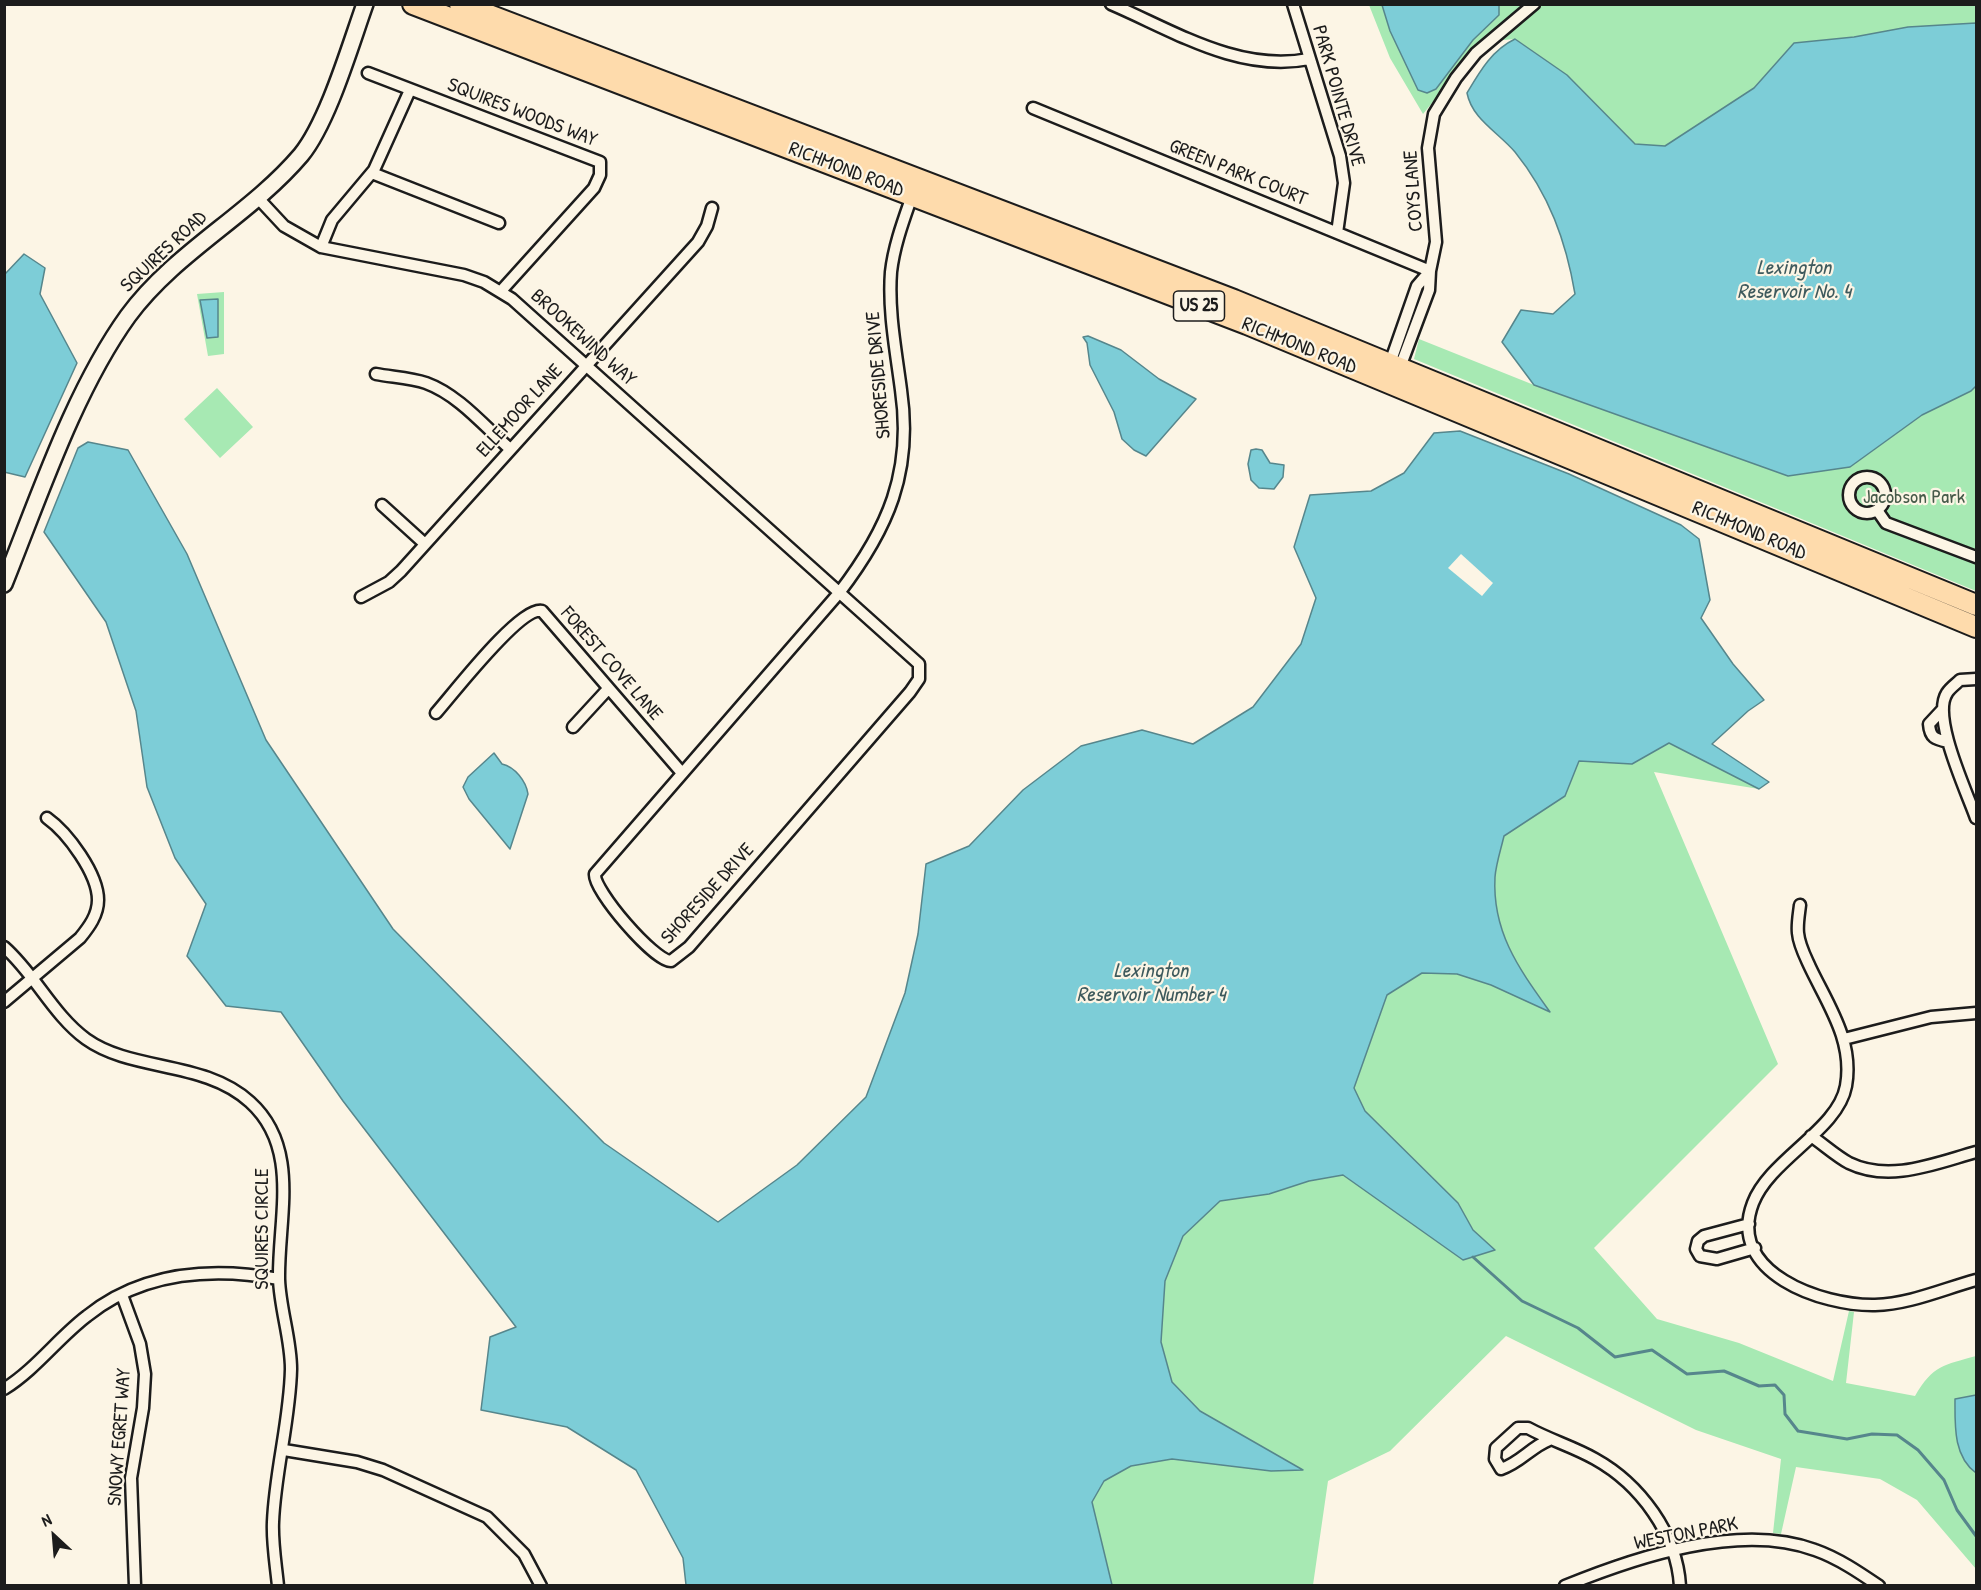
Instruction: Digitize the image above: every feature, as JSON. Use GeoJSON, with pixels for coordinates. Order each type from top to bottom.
{"type":"FeatureCollection","features":[{"type":"Feature","properties":{"kind":"highway","name":"RICHMOND ROAD"},"geometry":{"type":"LineString","coordinates":[[414,4],[915,187],[1393,370],[1977,605]]}},
{"type":"Feature","properties":{"kind":"highway","name":"RICHMOND ROAD"},"geometry":{"type":"LineString","coordinates":[[460,4],[915,187]]}},
{"type":"Feature","properties":{"kind":"highway","name":"RICHMOND ROAD"},"geometry":{"type":"LineString","coordinates":[[1393,370],[1977,627]]}},
{"type":"Feature","properties":{"kind":"street","name":"SQUIRES ROAD"},"geometry":{"type":"LineString","coordinates":[[4,584],[72,420],[99,363],[121,326],[150,290],[257,197],[288,168],[310,141],[365,4]]}},
{"type":"Feature","properties":{"kind":"street"},"geometry":{"type":"LineString","coordinates":[[1112,4],[1241,59],[1274,63],[1309,59]]}},
{"type":"Feature","properties":{"kind":"street","name":"PARK POINTE DRIVE"},"geometry":{"type":"LineString","coordinates":[[1293,4],[1340,156],[1343,200],[1337,233]]}},
{"type":"Feature","properties":{"kind":"street","name":"COYS LANE"},"geometry":{"type":"LineString","coordinates":[[1393,370],[1429,290],[1436,233],[1428,148],[1434,114],[1456,78],[1476,53],[1534,4]]}},
{"type":"Feature","properties":{"kind":"street","name":"SQUIRES WOODS WAY"},"geometry":{"type":"LineString","coordinates":[[368,73],[600,162],[600,176],[594,188],[501,291]]}},
{"type":"Feature","properties":{"kind":"street"},"geometry":{"type":"LineString","coordinates":[[321,247],[332,220],[372,173],[411,90]]}},
{"type":"Feature","properties":{"kind":"street","name":"GREEN PARK COURT"},"geometry":{"type":"LineString","coordinates":[[1033,108],[1430,271]]}},
{"type":"Feature","properties":{"kind":"street"},"geometry":{"type":"LineString","coordinates":[[372,173],[498,223]]}},
{"type":"Feature","properties":{"kind":"street","name":"SHORESIDE DRIVE"},"geometry":{"type":"LineString","coordinates":[[840,593],[919,664],[919,679],[689,947],[678,958],[665,961],[655,956],[603,896],[595,877],[597,869],[840,593],[867,557],[881,530],[900,475],[904,412],[890,292],[894,253],[915,187]]}},
{"type":"Feature","properties":{"kind":"street","name":"BROOKEWIND WAY"},"geometry":{"type":"LineString","coordinates":[[257,197],[289,230],[321,247],[464,275],[501,291],[840,593]]}},
{"type":"Feature","properties":{"kind":"street","name":"ELLEMOOR LANE"},"geometry":{"type":"LineString","coordinates":[[362,597],[389,582],[425,544],[698,242],[707,226],[712,207]]}},
{"type":"Feature","properties":{"kind":"street"},"geometry":{"type":"LineString","coordinates":[[376,374],[418,381],[437,388],[464,408],[510,449]]}},
{"type":"Feature","properties":{"kind":"street"},"geometry":{"type":"LineString","coordinates":[[382,505],[425,544]]}},
{"type":"Feature","properties":{"kind":"street"},"geometry":{"type":"LineString","coordinates":[[1877,510],[1880,519],[1886,523],[1977,557]]}},
{"type":"Feature","properties":{"kind":"street","name":"FOREST COVE LANE"},"geometry":{"type":"LineString","coordinates":[[436,713],[512,626],[527,613],[542,611],[682,773]]}},
{"type":"Feature","properties":{"kind":"street"},"geometry":{"type":"LineString","coordinates":[[1977,679],[1960,680],[1946,694],[1942,709],[1948,742],[1977,818]]}},
{"type":"Feature","properties":{"kind":"street"},"geometry":{"type":"LineString","coordinates":[[573,727],[608,689]]}},
{"type":"Feature","properties":{"kind":"street"},"geometry":{"type":"LineString","coordinates":[[1942,709],[1929,724],[1930,734],[1935,739],[1948,742]]}},
{"type":"Feature","properties":{"kind":"street"},"geometry":{"type":"LineString","coordinates":[[4,1002],[89,927],[98,901],[94,884],[69,837],[47,818]]}},
{"type":"Feature","properties":{"kind":"street"},"geometry":{"type":"LineString","coordinates":[[1800,905],[1798,933],[1802,951],[1844,1039],[1848,1064],[1846,1088],[1825,1122],[1764,1184],[1753,1203],[1749,1224],[1755,1248],[1772,1273],[1783,1282],[1811,1294],[1853,1304],[1904,1302],[1977,1280]]}},
{"type":"Feature","properties":{"kind":"street"},"geometry":{"type":"LineString","coordinates":[[4,947],[34,977]]}},
{"type":"Feature","properties":{"kind":"street","name":"SQUIRES CIRCLE"},"geometry":{"type":"LineString","coordinates":[[34,977],[66,1021],[87,1039],[118,1053],[209,1077],[250,1101],[267,1121],[276,1139],[282,1163],[284,1196],[279,1279],[291,1366],[284,1450],[273,1524],[278,1586]]}},
{"type":"Feature","properties":{"kind":"street"},"geometry":{"type":"LineString","coordinates":[[1844,1039],[1931,1017],[1977,1013]]}},
{"type":"Feature","properties":{"kind":"street"},"geometry":{"type":"LineString","coordinates":[[1811,1136],[1850,1163],[1880,1172],[1904,1171],[1977,1152]]}},
{"type":"Feature","properties":{"kind":"street"},"geometry":{"type":"LineString","coordinates":[[1749,1224],[1704,1236],[1698,1240],[1696,1249],[1700,1256],[1717,1259],[1755,1248]]}},
{"type":"Feature","properties":{"kind":"street"},"geometry":{"type":"LineString","coordinates":[[4,1389],[88,1314],[122,1294],[170,1277],[190,1273],[213,1271],[279,1279]]}},
{"type":"Feature","properties":{"kind":"street","name":"SNOWY EGRET WAY"},"geometry":{"type":"LineString","coordinates":[[122,1294],[140,1344],[145,1374],[143,1408],[131,1478],[135,1586]]}},
{"type":"Feature","properties":{"kind":"street"},"geometry":{"type":"LineString","coordinates":[[1549,1440],[1532,1448],[1514,1465],[1501,1468],[1495,1460],[1496,1448],[1518,1428],[1528,1428],[1549,1440],[1596,1459],[1624,1480],[1655,1513],[1672,1552],[1680,1586]]}},
{"type":"Feature","properties":{"kind":"street"},"geometry":{"type":"LineString","coordinates":[[284,1450],[383,1470],[487,1517],[524,1554],[541,1586]]}},
{"type":"Feature","properties":{"kind":"street","name":"WESTON PARK"},"geometry":{"type":"LineString","coordinates":[[1565,1586],[1597,1573],[1672,1552],[1718,1542],[1759,1539],[1815,1549],[1880,1586]]}},
{"type":"Feature","properties":{"kind":"green space"},"geometry":{"type":"Polygon","coordinates":[[[1976,4],[1976,23],[1970,25],[1908,27],[1854,37],[1794,43],[1754,88],[1665,146],[1635,144],[1567,75],[1515,39],[1482,42],[1423,114],[1390,58],[1369,5],[1976,4]]]}},
{"type":"Feature","properties":{"kind":"green space"},"geometry":{"type":"Polygon","coordinates":[[[224,292],[224,354],[208,356],[197,294],[224,292]]]}},
{"type":"Feature","properties":{"kind":"green space","name":"Jacobson Park"},"geometry":{"type":"Polygon","coordinates":[[[1419,339],[1534,385],[1788,476],[1850,467],[1922,415],[1976,386],[1976,591],[1414,359],[1419,339]]]}},
{"type":"Feature","properties":{"kind":"green space"},"geometry":{"type":"Polygon","coordinates":[[[217,388],[253,427],[220,458],[184,419],[217,388]]]}},
{"type":"Feature","properties":{"kind":"green space"},"geometry":{"type":"Polygon","coordinates":[[[1669,743],[1759,789],[1654,772],[1778,1064],[1594,1248],[1657,1319],[1739,1343],[1833,1381],[1849,1311],[1854,1312],[1846,1383],[1915,1396],[1928,1378],[1940,1368],[1976,1356],[1976,1569],[1917,1500],[1880,1479],[1796,1467],[1781,1534],[1773,1533],[1781,1459],[1696,1430],[1506,1336],[1390,1451],[1328,1481],[1313,1585],[1112,1585],[1092,1502],[1104,1481],[1131,1466],[1172,1459],[1271,1471],[1302,1470],[1200,1411],[1172,1382],[1161,1342],[1165,1281],[1183,1236],[1220,1201],[1269,1194],[1309,1181],[1344,1175],[1463,1260],[1494,1250],[1473,1230],[1458,1203],[1365,1111],[1354,1088],[1387,995],[1422,973],[1457,974],[1491,985],[1549,1011],[1518,965],[1498,915],[1495,877],[1504,836],[1565,796],[1579,761],[1632,764],[1669,743]]]}},
{"type":"Feature","properties":{"kind":"water"},"geometry":{"type":"Polygon","coordinates":[[[1382,5],[1499,5],[1499,15],[1473,40],[1436,89],[1427,93],[1418,90],[1390,31],[1382,5]]]}},
{"type":"Feature","properties":{"kind":"water","name":"Lexington Reservoir No. 4"},"geometry":{"type":"Polygon","coordinates":[[[1976,23],[1976,386],[1971,391],[1922,415],[1850,467],[1788,476],[1534,385],[1502,342],[1521,310],[1553,314],[1575,294],[1567,255],[1547,201],[1515,152],[1486,125],[1474,110],[1467,93],[1487,62],[1507,44],[1515,39],[1567,75],[1635,144],[1665,146],[1754,88],[1794,43],[1854,37],[1908,27],[1976,23]]]}},
{"type":"Feature","properties":{"kind":"water"},"geometry":{"type":"Polygon","coordinates":[[[24,254],[45,268],[40,294],[77,363],[25,477],[4,472],[5,274],[24,254]]]}},
{"type":"Feature","properties":{"kind":"water"},"geometry":{"type":"Polygon","coordinates":[[[218,299],[218,337],[207,338],[200,300],[218,299]]]}},
{"type":"Feature","properties":{"kind":"water"},"geometry":{"type":"Polygon","coordinates":[[[1088,336],[1121,350],[1159,379],[1196,399],[1146,456],[1134,450],[1122,439],[1114,412],[1090,365],[1087,343],[1083,337],[1088,336]]]}},
{"type":"Feature","properties":{"kind":"water","name":"Lexington Reservoir Number 4"},"geometry":{"type":"Polygon","coordinates":[[[1460,431],[1569,474],[1681,525],[1699,539],[1710,600],[1701,618],[1733,664],[1764,700],[1748,711],[1712,744],[1769,782],[1759,789],[1669,743],[1632,764],[1579,761],[1565,796],[1504,836],[1495,877],[1498,916],[1510,950],[1550,1012],[1491,985],[1457,974],[1422,973],[1387,995],[1354,1088],[1365,1111],[1458,1203],[1473,1230],[1495,1250],[1463,1260],[1343,1175],[1309,1181],[1269,1194],[1220,1201],[1183,1236],[1165,1281],[1161,1342],[1172,1382],[1200,1411],[1303,1470],[1271,1471],[1172,1459],[1131,1466],[1104,1481],[1092,1502],[1112,1585],[686,1585],[683,1558],[636,1470],[567,1427],[481,1410],[490,1337],[516,1327],[343,1101],[281,1012],[226,1006],[187,956],[206,904],[175,858],[147,787],[136,711],[106,622],[44,532],[78,448],[88,442],[128,450],[187,554],[266,740],[393,929],[604,1143],[718,1222],[797,1165],[866,1097],[905,993],[918,934],[926,864],[969,846],[1023,790],[1081,746],[1142,730],[1193,744],[1253,707],[1301,644],[1316,598],[1294,547],[1310,495],[1371,491],[1404,473],[1434,433],[1460,431]]]}},
{"type":"Feature","properties":{"kind":"water"},"geometry":{"type":"Polygon","coordinates":[[[1251,450],[1262,450],[1270,463],[1284,465],[1283,477],[1274,489],[1259,488],[1251,480],[1248,464],[1251,450]]]}},
{"type":"Feature","properties":{"kind":"water"},"geometry":{"type":"Polygon","coordinates":[[[494,753],[502,764],[519,775],[528,794],[510,849],[469,799],[463,787],[468,777],[494,753]]]}},
{"type":"Feature","properties":{"kind":"water"},"geometry":{"type":"Polygon","coordinates":[[[1976,1395],[1976,1473],[1968,1466],[1959,1449],[1955,1399],[1976,1395]]]}},
{"type":"Feature","properties":{"kind":"pier"},"geometry":{"type":"Polygon","coordinates":[[[1461,554],[1493,583],[1482,596],[1448,568],[1461,554]]]}},
{"type":"Feature","properties":{"kind":"waterway"},"geometry":{"type":"LineString","coordinates":[[1473,1257],[1522,1301],[1578,1328],[1615,1357],[1652,1350],[1687,1374],[1724,1371],[1759,1386],[1775,1385],[1784,1395],[1785,1414],[1798,1431],[1847,1439],[1872,1434],[1897,1435],[1918,1450],[1944,1480],[1957,1510],[1976,1536]]}}]}
